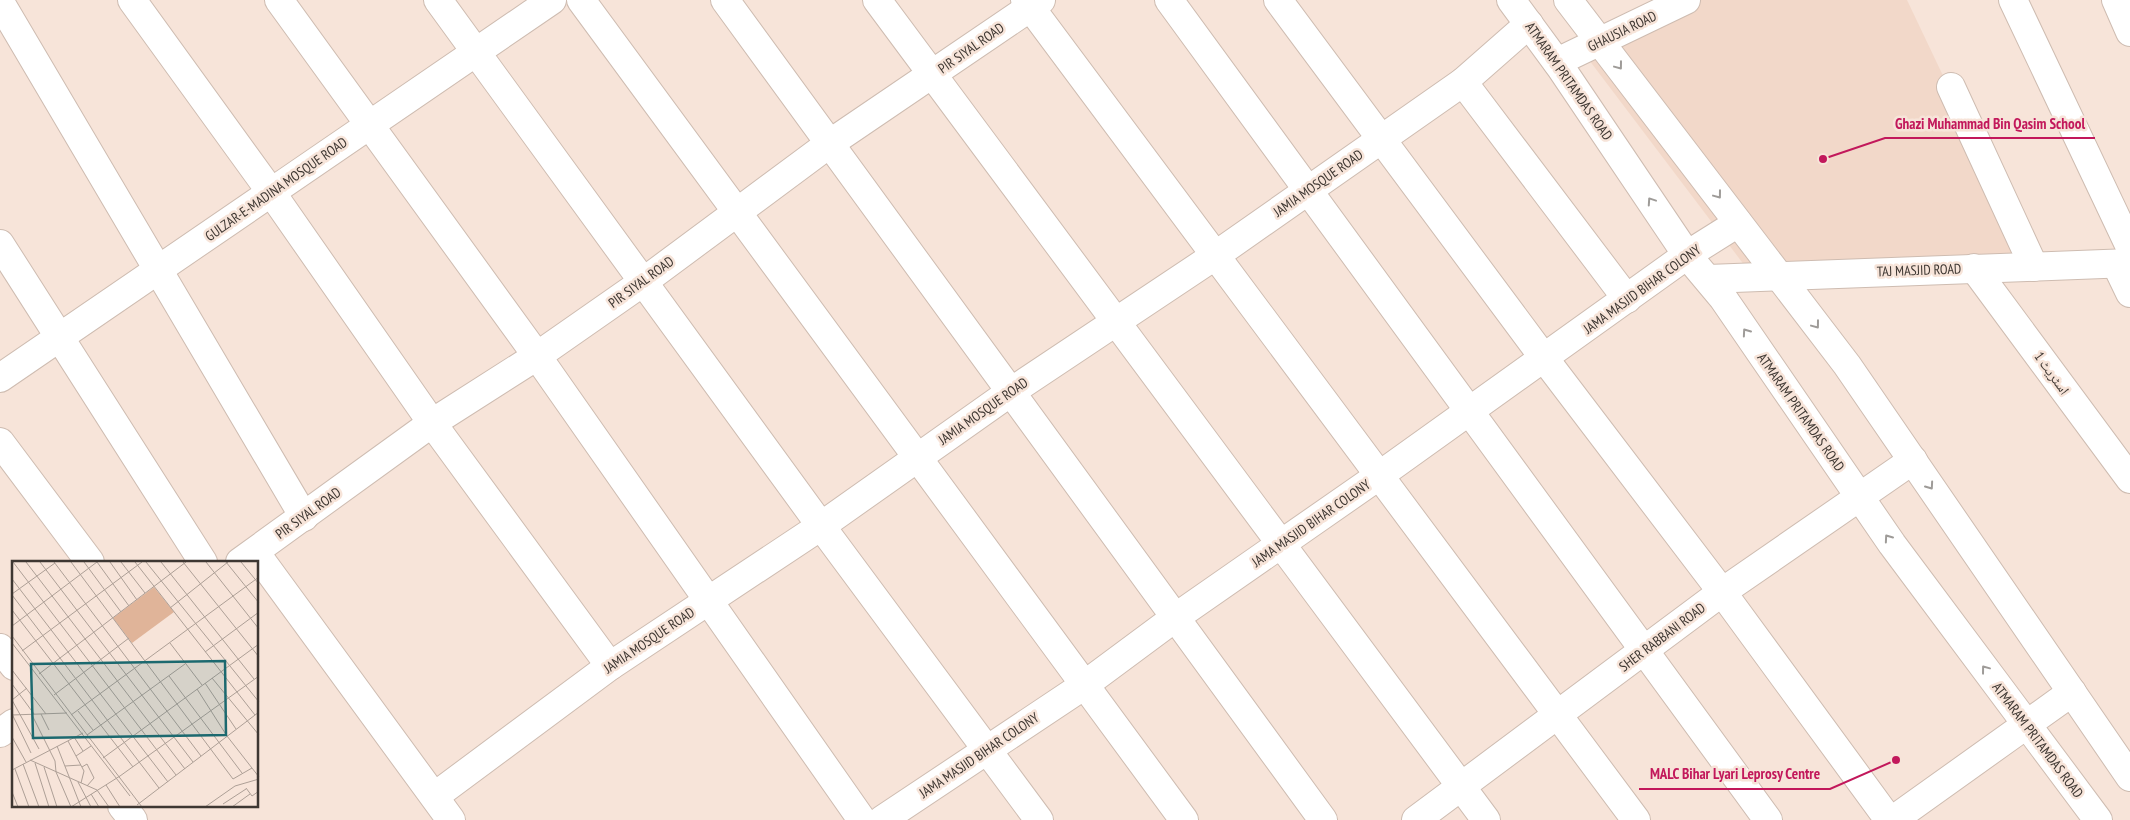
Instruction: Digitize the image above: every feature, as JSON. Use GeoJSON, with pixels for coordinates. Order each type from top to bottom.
{"type":"FeatureCollection","features":[{"type":"Feature","properties":{"kind":"street"},"geometry":{"type":"LineString","coordinates":[[132,0],[271,192],[432,423],[610,666]]}},
{"type":"Feature","properties":{"kind":"street"},"geometry":{"type":"LineString","coordinates":[[279,0],[537,356],[862,820]]}},
{"type":"Feature","properties":{"kind":"street"},"geometry":{"type":"LineString","coordinates":[[438,0],[821,526],[1039,820]]}},
{"type":"Feature","properties":{"kind":"street","name":"GULZAR-E-MADINA MOSQUE ROAD"},"geometry":{"type":"LineString","coordinates":[[0,378],[476,50],[552,0]]}},
{"type":"Feature","properties":{"kind":"street"},"geometry":{"type":"LineString","coordinates":[[582,0],[1083,686],[1184,820]]}},
{"type":"Feature","properties":{"kind":"street"},"geometry":{"type":"LineString","coordinates":[[725,0],[1323,820]]}},
{"type":"Feature","properties":{"kind":"street"},"geometry":{"type":"LineString","coordinates":[[877,0],[1486,820]]}},
{"type":"Feature","properties":{"kind":"street"},"geometry":{"type":"LineString","coordinates":[[1169,0],[1646,650],[1768,820]]}},
{"type":"Feature","properties":{"kind":"street"},"geometry":{"type":"LineString","coordinates":[[1278,0],[1891,820],[2072,692]]}},
{"type":"Feature","properties":{"kind":"street","name":"ATMARAM PRITAMDAS ROAD"},"geometry":{"type":"LineString","coordinates":[[1511,0],[1557,62],[1687,255],[1708,279],[1892,544],[2098,820]]}},
{"type":"Feature","properties":{"kind":"street"},"geometry":{"type":"LineString","coordinates":[[1568,0],[1847,365],[2130,777]]}},
{"type":"Feature","properties":{"kind":"street"},"geometry":{"type":"LineString","coordinates":[[2013,0],[2125,258],[2130,293]]}},
{"type":"Feature","properties":{"kind":"street"},"geometry":{"type":"LineString","coordinates":[[2116,0],[2130,32]]}},
{"type":"Feature","properties":{"kind":"street","name":"GHAUSIA ROAD"},"geometry":{"type":"LineString","coordinates":[[1557,62],[1680,1]]}},
{"type":"Feature","properties":{"kind":"street"},"geometry":{"type":"LineString","coordinates":[[0,2],[304,516]]}},
{"type":"Feature","properties":{"kind":"street"},"geometry":{"type":"LineString","coordinates":[[1032,2],[1216,255],[1636,820]]}},
{"type":"Feature","properties":{"kind":"street","name":"PIR SIYAL ROAD"},"geometry":{"type":"LineString","coordinates":[[247,557],[432,423],[537,356],[643,282],[829,144],[932,76],[1032,2]]}},
{"type":"Feature","properties":{"kind":"street","name":"JAMIA MOSQUE ROAD"},"geometry":{"type":"LineString","coordinates":[[435,796],[610,666],[821,526],[1012,391],[1216,255],[1463,82],[1529,24]]}},
{"type":"Feature","properties":{"kind":"street"},"geometry":{"type":"LineString","coordinates":[[1463,82],[1627,300]]}},
{"type":"Feature","properties":{"kind":"street"},"geometry":{"type":"LineString","coordinates":[[1951,87],[2034,267]]}},
{"type":"Feature","properties":{"kind":"street","name":"JAMA MASJID BIHAR COLONY"},"geometry":{"type":"LineString","coordinates":[[882,820],[1083,686],[1176,617],[1627,300],[1687,255],[1738,223]]}},
{"type":"Feature","properties":{"kind":"street"},"geometry":{"type":"LineString","coordinates":[[0,244],[202,561]]}},
{"type":"Feature","properties":{"kind":"street","name":"TAJ MASJID ROAD"},"geometry":{"type":"LineString","coordinates":[[1708,279],[2034,267],[2125,258]]}},
{"type":"Feature","properties":{"kind":"street","name":"اسٹریٹ 1"},"geometry":{"type":"LineString","coordinates":[[1974,268],[2130,479]]}},
{"type":"Feature","properties":{"kind":"street"},"geometry":{"type":"LineString","coordinates":[[0,442],[89,561]]}},
{"type":"Feature","properties":{"kind":"street","name":"SHER RABBANI ROAD"},"geometry":{"type":"LineString","coordinates":[[1416,820],[1722,592],[1912,460]]}},
{"type":"Feature","properties":{"kind":"street"},"geometry":{"type":"LineString","coordinates":[[259,572],[452,820]]}},
{"type":"Feature","properties":{"kind":"street"},"geometry":{"type":"LineString","coordinates":[[0,648],[12,663]]}},
{"type":"Feature","properties":{"kind":"street"},"geometry":{"type":"LineString","coordinates":[[0,733],[12,724]]}},
{"type":"Feature","properties":{"kind":"street"},"geometry":{"type":"LineString","coordinates":[[124,808],[133,820]]}},
{"type":"Feature","properties":{"kind":"shaded area"},"geometry":{"type":"Polygon","coordinates":[[[1687,0],[1907,0],[2034,267],[1751,274],[1583,52],[1687,0]]]}},
{"type":"Feature","properties":{"kind":"place","name":"Ghazi Muhammad Bin Qasim School"},"geometry":{"type":"Point","coordinates":[1823,159]}},
{"type":"Feature","properties":{"kind":"place","name":"MALC Bihar Lyari Leprosy Centre"},"geometry":{"type":"Point","coordinates":[1896,760]}}]}
